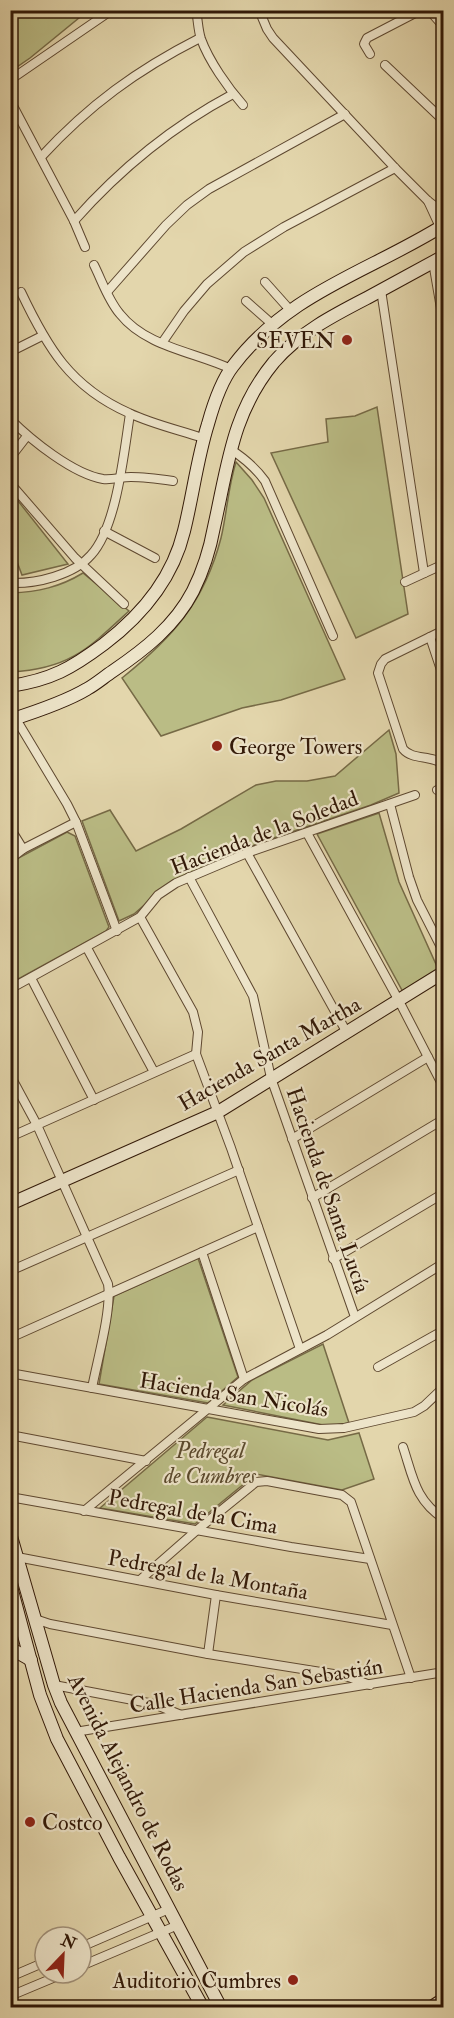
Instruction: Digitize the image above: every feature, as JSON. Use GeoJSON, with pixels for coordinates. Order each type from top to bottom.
{"type":"FeatureCollection","features":[{"type":"Feature","properties":{"kind":"street"},"geometry":{"type":"LineString","coordinates":[[10,80],[112,10]]}},
{"type":"Feature","properties":{"kind":"street"},"geometry":{"type":"LineString","coordinates":[[196,10],[200,38],[233,94],[243,105]]}},
{"type":"Feature","properties":{"kind":"street"},"geometry":{"type":"LineString","coordinates":[[259,10],[273,38],[395,168],[428,201],[444,213]]}},
{"type":"Feature","properties":{"kind":"street"},"geometry":{"type":"LineString","coordinates":[[370,54],[364,44],[369,36],[421,10]]}},
{"type":"Feature","properties":{"kind":"street"},"geometry":{"type":"LineString","coordinates":[[429,10],[444,27]]}},
{"type":"Feature","properties":{"kind":"street"},"geometry":{"type":"LineString","coordinates":[[41,157],[92,106],[149,66],[200,38]]}},
{"type":"Feature","properties":{"kind":"street"},"geometry":{"type":"LineString","coordinates":[[385,65],[444,121]]}},
{"type":"Feature","properties":{"kind":"street"},"geometry":{"type":"LineString","coordinates":[[74,221],[133,161],[176,128],[233,94]]}},
{"type":"Feature","properties":{"kind":"street"},"geometry":{"type":"LineString","coordinates":[[10,100],[74,221],[85,247]]}},
{"type":"Feature","properties":{"kind":"street"},"geometry":{"type":"LineString","coordinates":[[107,292],[166,225],[187,205],[209,189],[345,114]]}},
{"type":"Feature","properties":{"kind":"street"},"geometry":{"type":"LineString","coordinates":[[162,343],[184,311],[207,284],[244,252],[284,227],[395,168]]}},
{"type":"Feature","properties":{"kind":"street"},"geometry":{"type":"LineString","coordinates":[[10,686],[49,677],[75,666],[113,637],[154,595],[178,552],[203,438],[212,411],[231,369],[272,324],[290,310],[311,296],[442,226],[428,201]]}},
{"type":"Feature","properties":{"kind":"street"},"geometry":{"type":"LineString","coordinates":[[117,931],[76,822],[50,774],[13,719],[86,690],[136,655],[178,614],[192,593],[209,549],[236,427],[246,405],[266,373],[283,353],[327,319],[438,259],[444,326]]}},
{"type":"Feature","properties":{"kind":"street"},"geometry":{"type":"LineString","coordinates":[[94,265],[119,314],[129,324],[141,333],[162,343],[231,369]]}},
{"type":"Feature","properties":{"kind":"street"},"geometry":{"type":"LineString","coordinates":[[265,282],[290,310]]}},
{"type":"Feature","properties":{"kind":"street"},"geometry":{"type":"LineString","coordinates":[[381,290],[424,573]]}},
{"type":"Feature","properties":{"kind":"street"},"geometry":{"type":"LineString","coordinates":[[21,292],[42,336],[62,363],[88,389],[130,414],[203,438]]}},
{"type":"Feature","properties":{"kind":"street"},"geometry":{"type":"LineString","coordinates":[[246,302],[272,324]]}},
{"type":"Feature","properties":{"kind":"street"},"geometry":{"type":"LineString","coordinates":[[10,352],[42,336]]}},
{"type":"Feature","properties":{"kind":"street"},"geometry":{"type":"LineString","coordinates":[[10,583],[24,584],[63,574],[91,556],[104,531],[115,501],[130,414]]}},
{"type":"Feature","properties":{"kind":"street"},"geometry":{"type":"LineString","coordinates":[[10,418],[42,448],[92,476],[107,479],[138,477],[173,481]]}},
{"type":"Feature","properties":{"kind":"street"},"geometry":{"type":"LineString","coordinates":[[10,458],[27,436]]}},
{"type":"Feature","properties":{"kind":"street"},"geometry":{"type":"LineString","coordinates":[[230,449],[258,470],[265,481],[333,636]]}},
{"type":"Feature","properties":{"kind":"street"},"geometry":{"type":"LineString","coordinates":[[10,483],[81,563],[124,604]]}},
{"type":"Feature","properties":{"kind":"street"},"geometry":{"type":"LineString","coordinates":[[104,531],[155,558]]}},
{"type":"Feature","properties":{"kind":"street"},"geometry":{"type":"LineString","coordinates":[[405,582],[444,564]]}},
{"type":"Feature","properties":{"kind":"street"},"geometry":{"type":"LineString","coordinates":[[444,630],[386,659],[381,664],[378,673],[403,749],[408,754],[433,758],[444,765]]}},
{"type":"Feature","properties":{"kind":"street"},"geometry":{"type":"LineString","coordinates":[[430,637],[444,679]]}},
{"type":"Feature","properties":{"kind":"street","name":"Hacienda de la Soledad"},"geometry":{"type":"LineString","coordinates":[[10,989],[140,917],[158,895],[189,877],[247,853],[415,795]]}},
{"type":"Feature","properties":{"kind":"street"},"geometry":{"type":"LineString","coordinates":[[390,804],[417,900],[444,953]]}},
{"type":"Feature","properties":{"kind":"street"},"geometry":{"type":"LineString","coordinates":[[10,858],[76,822]]}},
{"type":"Feature","properties":{"kind":"street"},"geometry":{"type":"LineString","coordinates":[[10,828],[23,849]]}},
{"type":"Feature","properties":{"kind":"street"},"geometry":{"type":"LineString","coordinates":[[307,833],[444,1088]]}},
{"type":"Feature","properties":{"kind":"street"},"geometry":{"type":"LineString","coordinates":[[247,853],[347,1033]]}},
{"type":"Feature","properties":{"kind":"street","name":"Hacienda de Santa Lucía"},"geometry":{"type":"LineString","coordinates":[[189,877],[249,985],[271,1078],[355,1317]]}},
{"type":"Feature","properties":{"kind":"street"},"geometry":{"type":"LineString","coordinates":[[140,917],[193,1012],[198,1032],[196,1054],[239,1170],[300,1349]]}},
{"type":"Feature","properties":{"kind":"street"},"geometry":{"type":"LineString","coordinates":[[87,948],[154,1072]]}},
{"type":"Feature","properties":{"kind":"street","name":"Hacienda Santa Martha"},"geometry":{"type":"LineString","coordinates":[[10,1204],[218,1112],[444,972]]}},
{"type":"Feature","properties":{"kind":"street"},"geometry":{"type":"LineString","coordinates":[[31,978],[94,1100]]}},
{"type":"Feature","properties":{"kind":"street"},"geometry":{"type":"LineString","coordinates":[[10,1137],[196,1054]]}},
{"type":"Feature","properties":{"kind":"street"},"geometry":{"type":"LineString","coordinates":[[292,1139],[428,1057]]}},
{"type":"Feature","properties":{"kind":"street"},"geometry":{"type":"LineString","coordinates":[[10,1075],[37,1125],[62,1180],[105,1278],[109,1293],[93,1388]]}},
{"type":"Feature","properties":{"kind":"street"},"geometry":{"type":"LineString","coordinates":[[312,1198],[444,1119]]}},
{"type":"Feature","properties":{"kind":"street"},"geometry":{"type":"LineString","coordinates":[[10,1271],[239,1170]]}},
{"type":"Feature","properties":{"kind":"street"},"geometry":{"type":"LineString","coordinates":[[333,1258],[444,1193]]}},
{"type":"Feature","properties":{"kind":"street"},"geometry":{"type":"LineString","coordinates":[[10,1338],[258,1227]]}},
{"type":"Feature","properties":{"kind":"street"},"geometry":{"type":"LineString","coordinates":[[202,1252],[244,1379]]}},
{"type":"Feature","properties":{"kind":"street"},"geometry":{"type":"LineString","coordinates":[[84,1510],[244,1379],[300,1349],[444,1263]]}},
{"type":"Feature","properties":{"kind":"street"},"geometry":{"type":"LineString","coordinates":[[378,1367],[444,1330]]}},
{"type":"Feature","properties":{"kind":"street","name":"Hacienda San Nicolás"},"geometry":{"type":"LineString","coordinates":[[10,1373],[319,1429],[338,1429],[414,1412],[444,1387]]}},
{"type":"Feature","properties":{"kind":"street"},"geometry":{"type":"LineString","coordinates":[[10,1436],[146,1461]]}},
{"type":"Feature","properties":{"kind":"street"},"geometry":{"type":"LineString","coordinates":[[402,1447],[422,1499],[432,1511],[444,1519]]}},
{"type":"Feature","properties":{"kind":"street"},"geometry":{"type":"LineString","coordinates":[[140,1580],[251,1485],[261,1481],[335,1493],[351,1502],[411,1678]]}},
{"type":"Feature","properties":{"kind":"street","name":"Pedregal de la Cima"},"geometry":{"type":"LineString","coordinates":[[10,1497],[370,1559]]}},
{"type":"Feature","properties":{"kind":"street","name":"Avenida Alejandro de Rodas"},"geometry":{"type":"LineString","coordinates":[[10,1533],[54,1685],[75,1732],[221,2007]]}},
{"type":"Feature","properties":{"kind":"street","name":"Pedregal de la Montaña"},"geometry":{"type":"LineString","coordinates":[[17,1557],[216,1595],[392,1625]]}},
{"type":"Feature","properties":{"kind":"street","name":"Avenida Alejandro de Rodas"},"geometry":{"type":"LineString","coordinates":[[11,1585],[19,1626],[40,1695],[57,1739],[119,1857],[203,2007]]}},
{"type":"Feature","properties":{"kind":"street"},"geometry":{"type":"LineString","coordinates":[[208,1654],[216,1595]]}},
{"type":"Feature","properties":{"kind":"street"},"geometry":{"type":"LineString","coordinates":[[10,1635],[19,1626],[50,1624],[208,1654],[346,1676],[370,1685]]}},
{"type":"Feature","properties":{"kind":"street"},"geometry":{"type":"LineString","coordinates":[[10,1648],[31,1660]]}},
{"type":"Feature","properties":{"kind":"street","name":"Calle Hacienda San Sebastián"},"geometry":{"type":"LineString","coordinates":[[75,1732],[444,1672]]}},
{"type":"Feature","properties":{"kind":"street"},"geometry":{"type":"LineString","coordinates":[[54,1685],[154,1704],[182,1716]]}},
{"type":"Feature","properties":{"kind":"street"},"geometry":{"type":"LineString","coordinates":[[93,1942],[169,1909]]}},
{"type":"Feature","properties":{"kind":"street"},"geometry":{"type":"LineString","coordinates":[[93,1961],[178,1925]]}},
{"type":"Feature","properties":{"kind":"street"},"geometry":{"type":"LineString","coordinates":[[10,1977],[33,1967]]}},
{"type":"Feature","properties":{"kind":"street"},"geometry":{"type":"LineString","coordinates":[[10,1996],[36,1985]]}},
{"type":"Feature","properties":{"kind":"street"},"geometry":{"type":"LineString","coordinates":[[430,2007],[444,1999]]}},
{"type":"Feature","properties":{"kind":"green space"},"geometry":{"type":"Polygon","coordinates":[[[11,10],[84,10],[85,13],[11,71],[11,10]]]}},
{"type":"Feature","properties":{"kind":"green space"},"geometry":{"type":"Polygon","coordinates":[[[377,407],[408,614],[356,638],[271,453],[328,442],[326,419],[355,416],[377,407]]]}},
{"type":"Feature","properties":{"kind":"green space"},"geometry":{"type":"Polygon","coordinates":[[[236,462],[264,498],[345,679],[281,700],[242,708],[161,736],[122,678],[171,633],[196,600],[206,582],[221,538],[236,462]]]}},
{"type":"Feature","properties":{"kind":"green space"},"geometry":{"type":"Polygon","coordinates":[[[10,492],[68,564],[22,575],[11,546],[10,492]]]}},
{"type":"Feature","properties":{"kind":"green space"},"geometry":{"type":"Polygon","coordinates":[[[83,573],[129,611],[76,655],[48,667],[11,672],[11,593],[48,588],[83,573]]]}},
{"type":"Feature","properties":{"kind":"green space"},"geometry":{"type":"Polygon","coordinates":[[[389,730],[396,754],[399,793],[371,805],[259,843],[172,881],[134,914],[119,921],[82,821],[110,810],[136,851],[181,829],[256,785],[335,776],[389,730]]]}},
{"type":"Feature","properties":{"kind":"green space"},"geometry":{"type":"Polygon","coordinates":[[[379,813],[399,882],[439,971],[403,992],[317,834],[379,813]]]}},
{"type":"Feature","properties":{"kind":"green space"},"geometry":{"type":"Polygon","coordinates":[[[67,832],[75,836],[109,927],[106,931],[11,983],[11,862],[67,832]]]}},
{"type":"Feature","properties":{"kind":"green space","name":"Pedregal de Cumbres"},"geometry":{"type":"Polygon","coordinates":[[[198,1258],[238,1377],[208,1403],[99,1384],[114,1296],[198,1258]]]}},
{"type":"Feature","properties":{"kind":"green space","name":"Pedregal de Cumbres"},"geometry":{"type":"Polygon","coordinates":[[[323,1344],[349,1423],[328,1426],[223,1405],[252,1380],[323,1344]]]}},
{"type":"Feature","properties":{"kind":"green space","name":"Pedregal de Cumbres"},"geometry":{"type":"Polygon","coordinates":[[[207,1417],[328,1440],[359,1433],[374,1479],[342,1490],[256,1474],[195,1524],[100,1508],[207,1417]]]}},
{"type":"Feature","properties":{"kind":"place","name":"SEVEN"},"geometry":{"type":"Point","coordinates":[347,340]}},
{"type":"Feature","properties":{"kind":"place","name":"George Towers"},"geometry":{"type":"Point","coordinates":[217,746]}},
{"type":"Feature","properties":{"kind":"place","name":"Costco"},"geometry":{"type":"Point","coordinates":[30,1822]}},
{"type":"Feature","properties":{"kind":"place","name":"Auditorio Cumbres"},"geometry":{"type":"Point","coordinates":[293,1980]}}]}
